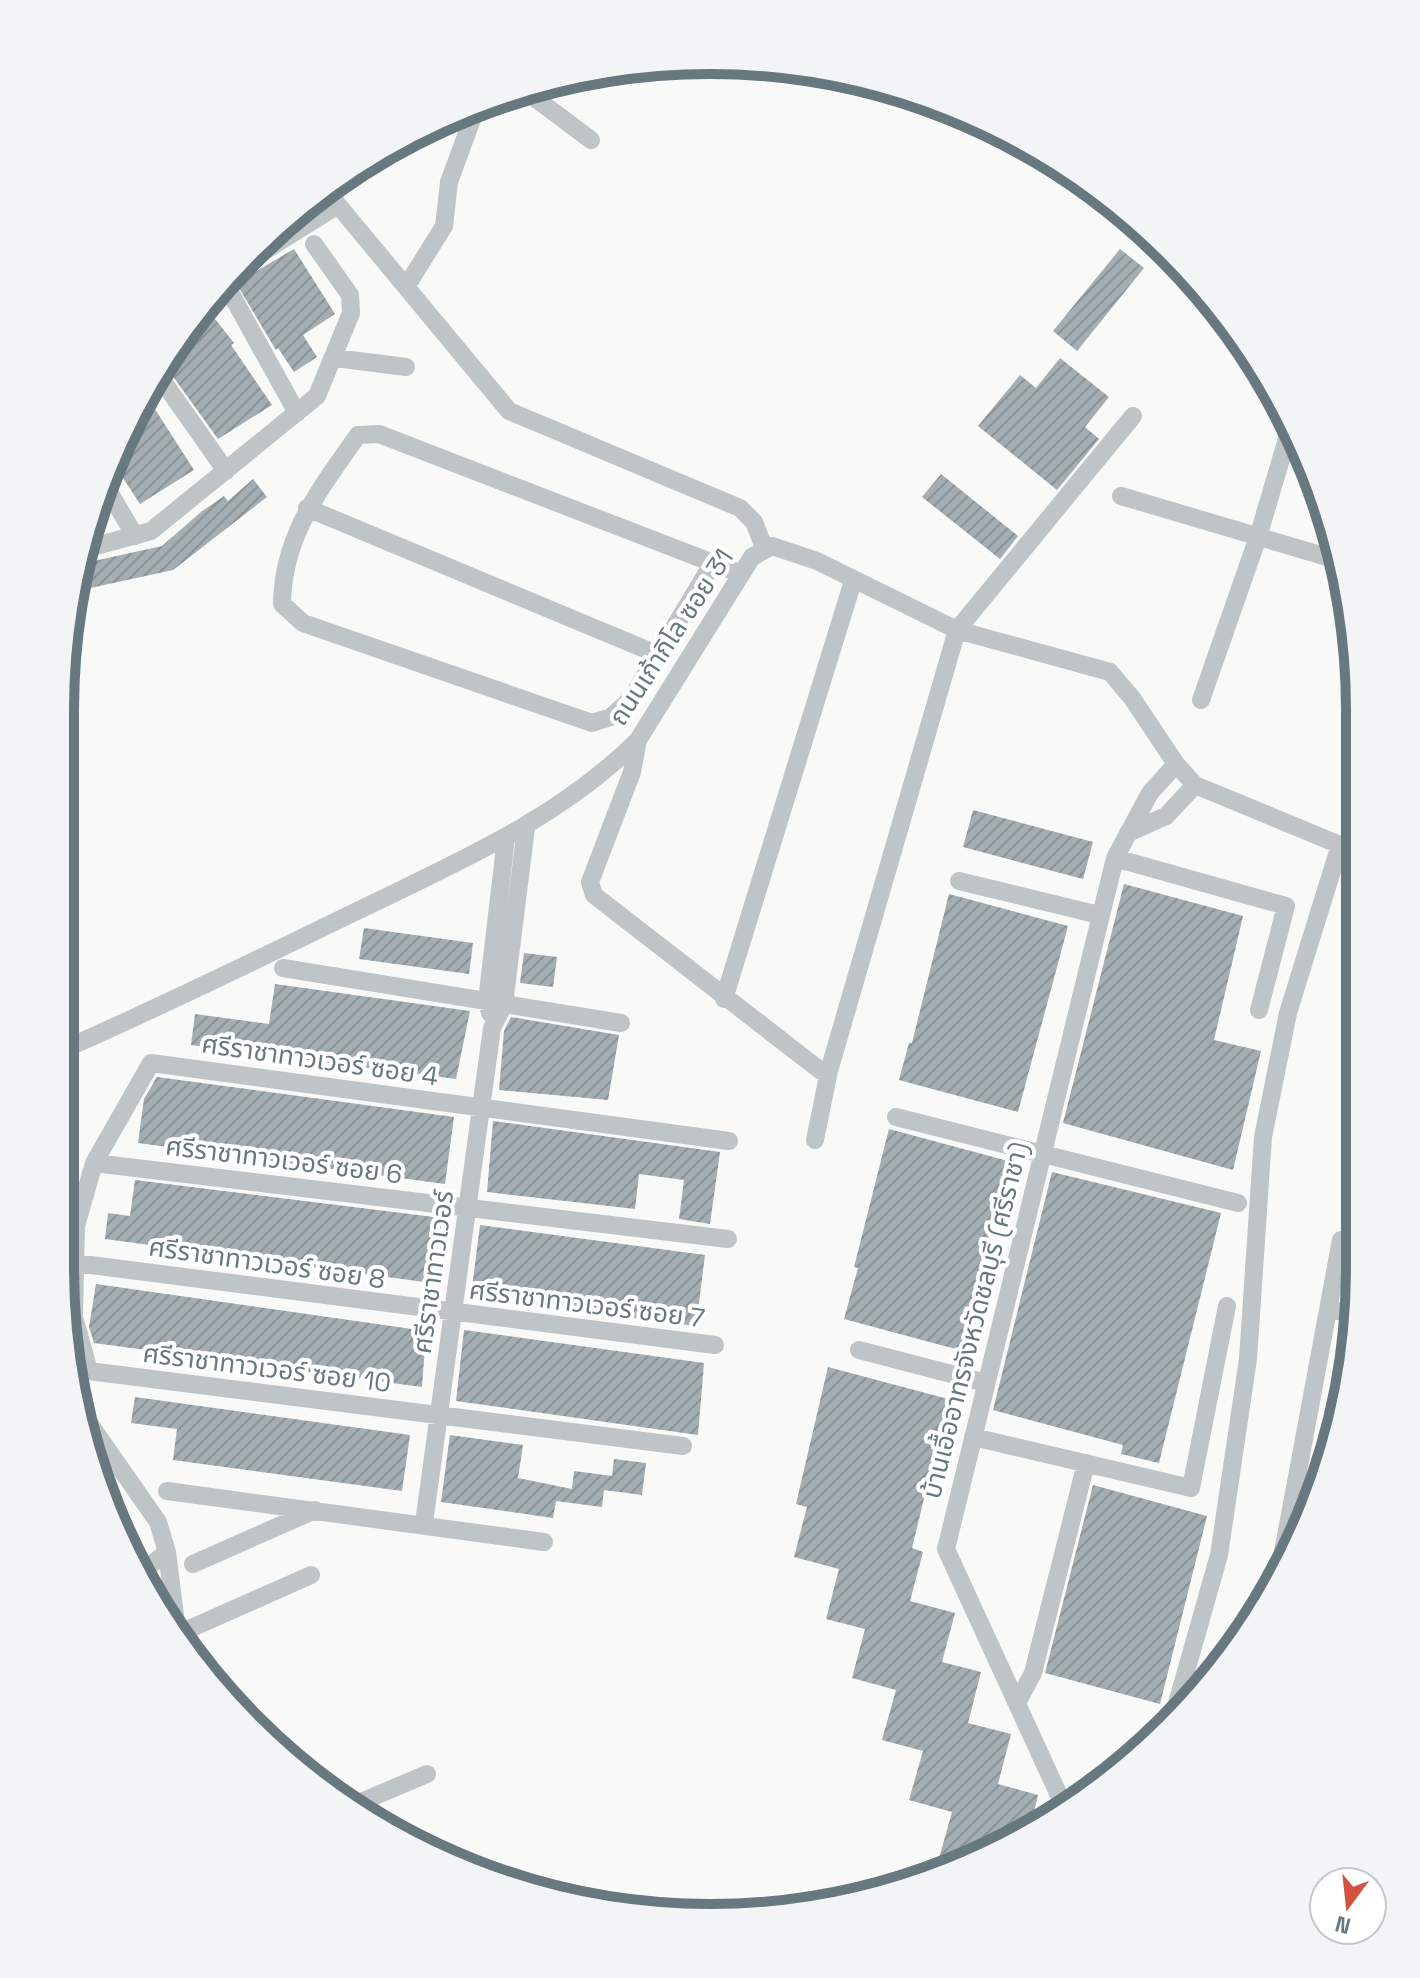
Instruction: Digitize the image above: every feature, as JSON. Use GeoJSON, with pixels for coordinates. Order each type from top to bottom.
{"type":"FeatureCollection","features":[{"type":"Feature","properties":{"kind":"street"},"geometry":{"type":"LineString","coordinates":[[536,99],[591,140]]}},
{"type":"Feature","properties":{"kind":"street"},"geometry":{"type":"LineString","coordinates":[[406,287],[444,226],[449,182],[472,120]]}},
{"type":"Feature","properties":{"kind":"street"},"geometry":{"type":"LineString","coordinates":[[334,198],[509,411],[740,508],[754,522],[765,550]]}},
{"type":"Feature","properties":{"kind":"street"},"geometry":{"type":"LineString","coordinates":[[282,240],[338,205]]}},
{"type":"Feature","properties":{"kind":"street"},"geometry":{"type":"LineString","coordinates":[[96,546],[151,531],[317,396],[351,313],[350,295],[314,244]]}},
{"type":"Feature","properties":{"kind":"street"},"geometry":{"type":"LineString","coordinates":[[231,294],[297,413]]}},
{"type":"Feature","properties":{"kind":"street"},"geometry":{"type":"LineString","coordinates":[[335,358],[406,367]]}},
{"type":"Feature","properties":{"kind":"street"},"geometry":{"type":"LineString","coordinates":[[164,383],[226,471]]}},
{"type":"Feature","properties":{"kind":"street"},"geometry":{"type":"LineString","coordinates":[[815,1140],[829,1071],[957,630],[1133,416]]}},
{"type":"Feature","properties":{"kind":"street"},"geometry":{"type":"LineString","coordinates":[[713,563],[631,699],[611,717],[592,723],[303,623],[282,604],[282,569],[307,508],[358,435],[369,431],[713,563],[741,574]]}},
{"type":"Feature","properties":{"kind":"street"},"geometry":{"type":"LineString","coordinates":[[1201,700],[1258,537],[1286,442]]}},
{"type":"Feature","properties":{"kind":"street"},"geometry":{"type":"LineString","coordinates":[[112,496],[135,536]]}},
{"type":"Feature","properties":{"kind":"street"},"geometry":{"type":"LineString","coordinates":[[1121,496],[1327,557]]}},
{"type":"Feature","properties":{"kind":"street"},"geometry":{"type":"LineString","coordinates":[[307,508],[659,655]]}},
{"type":"Feature","properties":{"kind":"street","name":"ถนนเก้ากิโล ซอย 31"},"geometry":{"type":"LineString","coordinates":[[74,1045],[145,1014],[526,828],[618,760],[638,740],[752,557],[772,546],[817,561],[957,630],[1110,672],[1132,698],[1176,764],[1195,785],[1346,845]]}},
{"type":"Feature","properties":{"kind":"street"},"geometry":{"type":"LineString","coordinates":[[724,999],[853,581]]}},
{"type":"Feature","properties":{"kind":"street"},"geometry":{"type":"LineString","coordinates":[[638,740],[632,772],[590,882],[594,895],[724,999],[821,1071],[829,1071]]}},
{"type":"Feature","properties":{"kind":"street","name":"บ้านเอื้ออาทรจังหวัดชลบุรี (ศรีราชา)"},"geometry":{"type":"LineString","coordinates":[[1061,1799],[946,1549],[1115,858],[1150,793],[1176,764]]}},
{"type":"Feature","properties":{"kind":"street"},"geometry":{"type":"LineString","coordinates":[[1128,833],[1166,816],[1195,785]]}},
{"type":"Feature","properties":{"kind":"street","name":"ศรีราชาทาวเวอร์"},"geometry":{"type":"LineString","coordinates":[[495,1003],[526,828]]}},
{"type":"Feature","properties":{"kind":"street","name":"ศรีราชาทาวเวอร์"},"geometry":{"type":"LineString","coordinates":[[424,1523],[495,1003],[506,838]]}},
{"type":"Feature","properties":{"kind":"street"},"geometry":{"type":"LineString","coordinates":[[1179,1697],[1219,1555],[1248,1359],[1263,1137],[1288,1013],[1346,852]]}},
{"type":"Feature","properties":{"kind":"street"},"geometry":{"type":"LineString","coordinates":[[1115,858],[1286,906],[1259,1010]]}},
{"type":"Feature","properties":{"kind":"street"},"geometry":{"type":"LineString","coordinates":[[959,881],[1099,915]]}},
{"type":"Feature","properties":{"kind":"street"},"geometry":{"type":"LineString","coordinates":[[283,968],[621,1023]]}},
{"type":"Feature","properties":{"kind":"street","name":"ศรีราชาทาวเวอร์ ซอย 4"},"geometry":{"type":"LineString","coordinates":[[94,1163],[151,1063],[729,1141]]}},
{"type":"Feature","properties":{"kind":"street"},"geometry":{"type":"LineString","coordinates":[[896,1117],[1238,1203]]}},
{"type":"Feature","properties":{"kind":"street"},"geometry":{"type":"LineString","coordinates":[[75,1263],[76,1226],[94,1163]]}},
{"type":"Feature","properties":{"kind":"street","name":"ศรีราชาทาวเวอร์ ซอย 6"},"geometry":{"type":"LineString","coordinates":[[94,1163],[728,1239]]}},
{"type":"Feature","properties":{"kind":"street"},"geometry":{"type":"LineString","coordinates":[[1286,1536],[1341,1240],[1346,1241]]}},
{"type":"Feature","properties":{"kind":"street","name":"ศรีราชาทาวเวอร์ ซอย 8"},"geometry":{"type":"LineString","coordinates":[[75,1263],[453,1314]]}},
{"type":"Feature","properties":{"kind":"street","name":"ศรีราชาทาวเวอร์ ซอย 10"},"geometry":{"type":"LineString","coordinates":[[75,1263],[75,1289]]}},
{"type":"Feature","properties":{"kind":"street"},"geometry":{"type":"LineString","coordinates":[[973,1437],[1191,1488],[1227,1306]]}},
{"type":"Feature","properties":{"kind":"street"},"geometry":{"type":"LineString","coordinates":[[1330,1309],[1345,1312]]}},
{"type":"Feature","properties":{"kind":"street","name":"ศรีราชาทาวเวอร์ ซอย 7"},"geometry":{"type":"LineString","coordinates":[[453,1314],[715,1345]]}},
{"type":"Feature","properties":{"kind":"street","name":"ศรีราชาทาวเวอร์ ซอย 10"},"geometry":{"type":"LineString","coordinates":[[77,1326],[89,1371],[683,1446]]}},
{"type":"Feature","properties":{"kind":"street"},"geometry":{"type":"LineString","coordinates":[[859,1350],[986,1383]]}},
{"type":"Feature","properties":{"kind":"street"},"geometry":{"type":"LineString","coordinates":[[96,1434],[158,1522],[167,1552],[175,1611]]}},
{"type":"Feature","properties":{"kind":"street"},"geometry":{"type":"LineString","coordinates":[[1017,1703],[1033,1673],[1086,1463]]}},
{"type":"Feature","properties":{"kind":"street"},"geometry":{"type":"LineString","coordinates":[[167,1491],[424,1523],[544,1542]]}},
{"type":"Feature","properties":{"kind":"street"},"geometry":{"type":"LineString","coordinates":[[193,1564],[316,1510]]}},
{"type":"Feature","properties":{"kind":"street"},"geometry":{"type":"LineString","coordinates":[[149,1566],[167,1552]]}},
{"type":"Feature","properties":{"kind":"street"},"geometry":{"type":"LineString","coordinates":[[189,1632],[311,1575]]}},
{"type":"Feature","properties":{"kind":"street"},"geometry":{"type":"LineString","coordinates":[[363,1801],[427,1774]]}},
{"type":"Feature","properties":{"kind":"building"},"geometry":{"type":"Polygon","coordinates":[[[294,249],[335,314],[303,335],[317,357],[294,372],[278,348],[276,350],[237,285],[294,249]]]}},
{"type":"Feature","properties":{"kind":"building"},"geometry":{"type":"Polygon","coordinates":[[[1120,249],[1144,268],[1077,351],[1053,331],[1120,249]]]}},
{"type":"Feature","properties":{"kind":"building"},"geometry":{"type":"Polygon","coordinates":[[[212,315],[234,343],[231,345],[272,405],[218,439],[171,373],[212,315]]]}},
{"type":"Feature","properties":{"kind":"building"},"geometry":{"type":"Polygon","coordinates":[[[1060,358],[1109,397],[1085,427],[1099,439],[1057,490],[978,426],[1020,375],[1036,388],[1060,358]]]}},
{"type":"Feature","properties":{"kind":"building"},"geometry":{"type":"Polygon","coordinates":[[[152,405],[194,470],[140,504],[123,478],[117,482],[152,405]]]}},
{"type":"Feature","properties":{"kind":"building"},"geometry":{"type":"Polygon","coordinates":[[[941,474],[1018,536],[1000,559],[922,497],[941,474]]]}},
{"type":"Feature","properties":{"kind":"building"},"geometry":{"type":"Polygon","coordinates":[[[253,479],[267,497],[173,570],[85,589],[92,561],[162,546],[224,496],[228,501],[253,479]]]}},
{"type":"Feature","properties":{"kind":"building"},"geometry":{"type":"Polygon","coordinates":[[[973,810],[1093,842],[1083,879],[963,847],[973,810]]]}},
{"type":"Feature","properties":{"kind":"building"},"geometry":{"type":"Polygon","coordinates":[[[1124,884],[1243,916],[1214,1040],[1261,1051],[1233,1170],[1063,1123],[1124,884]]]}},
{"type":"Feature","properties":{"kind":"building"},"geometry":{"type":"Polygon","coordinates":[[[949,894],[1068,926],[1018,1112],[899,1080],[909,1043],[912,1043],[949,894]]]}},
{"type":"Feature","properties":{"kind":"building"},"geometry":{"type":"Polygon","coordinates":[[[364,928],[473,943],[469,974],[359,959],[364,928]]]}},
{"type":"Feature","properties":{"kind":"building"},"geometry":{"type":"Polygon","coordinates":[[[524,953],[557,957],[553,987],[520,983],[524,953]]]}},
{"type":"Feature","properties":{"kind":"building"},"geometry":{"type":"Polygon","coordinates":[[[275,984],[470,1011],[456,1079],[191,1045],[195,1014],[269,1024],[275,984]]]}},
{"type":"Feature","properties":{"kind":"building"},"geometry":{"type":"Polygon","coordinates":[[[511,1017],[619,1035],[608,1100],[499,1090],[504,1031],[511,1017]]]}},
{"type":"Feature","properties":{"kind":"building"},"geometry":{"type":"Polygon","coordinates":[[[157,1077],[454,1117],[445,1184],[138,1143],[144,1099],[157,1077]]]}},
{"type":"Feature","properties":{"kind":"building"},"geometry":{"type":"Polygon","coordinates":[[[493,1121],[720,1152],[710,1224],[679,1219],[684,1180],[639,1174],[635,1209],[487,1192],[493,1121]]]}},
{"type":"Feature","properties":{"kind":"building"},"geometry":{"type":"Polygon","coordinates":[[[889,1129],[1008,1161],[969,1312],[973,1313],[963,1351],[844,1319],[889,1129]]]}},
{"type":"Feature","properties":{"kind":"building"},"geometry":{"type":"Polygon","coordinates":[[[1052,1172],[1221,1213],[1159,1463],[1121,1454],[1123,1445],[993,1410],[1052,1172]]]}},
{"type":"Feature","properties":{"kind":"building"},"geometry":{"type":"Polygon","coordinates":[[[135,1180],[442,1218],[432,1283],[105,1239],[108,1213],[130,1216],[135,1180]]]}},
{"type":"Feature","properties":{"kind":"building"},"geometry":{"type":"Polygon","coordinates":[[[480,1225],[705,1255],[696,1326],[471,1296],[480,1225]]]}},
{"type":"Feature","properties":{"kind":"building"},"geometry":{"type":"Polygon","coordinates":[[[96,1284],[426,1331],[422,1387],[94,1343],[89,1327],[96,1284]]]}},
{"type":"Feature","properties":{"kind":"building"},"geometry":{"type":"Polygon","coordinates":[[[464,1330],[704,1363],[698,1435],[456,1401],[464,1330]]]}},
{"type":"Feature","properties":{"kind":"building"},"geometry":{"type":"Polygon","coordinates":[[[828,1367],[948,1399],[912,1548],[923,1552],[910,1601],[955,1613],[942,1662],[981,1672],[968,1723],[1011,1734],[998,1784],[1038,1795],[1033,1816],[938,1861],[952,1812],[909,1800],[923,1751],[882,1740],[896,1690],[852,1678],[865,1629],[826,1619],[839,1569],[794,1557],[807,1507],[796,1504],[828,1367]]]}},
{"type":"Feature","properties":{"kind":"building"},"geometry":{"type":"Polygon","coordinates":[[[135,1397],[410,1435],[402,1491],[173,1460],[177,1429],[131,1423],[135,1397]]]}},
{"type":"Feature","properties":{"kind":"building"},"geometry":{"type":"Polygon","coordinates":[[[450,1435],[523,1445],[518,1478],[572,1489],[574,1471],[612,1476],[614,1459],[646,1463],[642,1495],[604,1490],[602,1507],[556,1501],[553,1518],[441,1502],[450,1435]]]}},
{"type":"Feature","properties":{"kind":"building"},"geometry":{"type":"Polygon","coordinates":[[[1093,1485],[1207,1516],[1160,1704],[1045,1673],[1093,1485]]]}}]}
